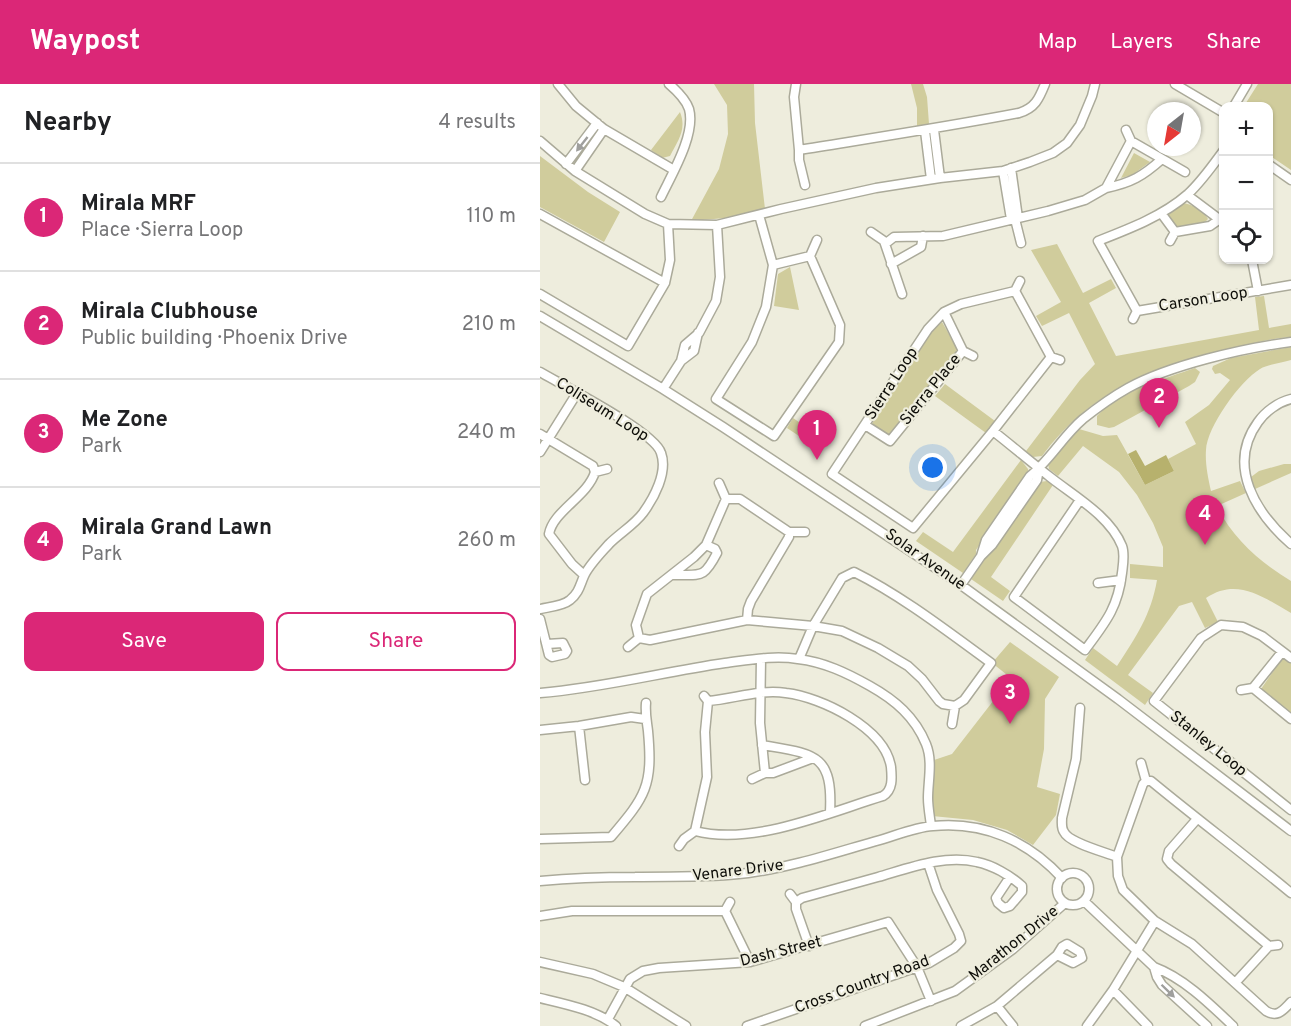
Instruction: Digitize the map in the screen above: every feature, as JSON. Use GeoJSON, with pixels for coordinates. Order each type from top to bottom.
{"type":"FeatureCollection","features":[{"type":"Feature","properties":{"kind":"street"},"geometry":{"type":"LineString","coordinates":[[558,84],[576,106],[601,126],[674,170]]}},
{"type":"Feature","properties":{"kind":"street"},"geometry":{"type":"LineString","coordinates":[[661,196],[674,170],[690,127],[688,108],[669,84]]}},
{"type":"Feature","properties":{"kind":"street"},"geometry":{"type":"LineString","coordinates":[[796,84],[794,97],[799,160],[805,185]]}},
{"type":"Feature","properties":{"kind":"street"},"geometry":{"type":"LineString","coordinates":[[799,150],[865,138],[930,130],[1029,110],[1038,102],[1045,84]]}},
{"type":"Feature","properties":{"kind":"street"},"geometry":{"type":"LineString","coordinates":[[540,141],[575,171],[645,214],[668,224],[717,225],[876,188],[935,178],[1007,170],[1053,153],[1067,143],[1080,125],[1095,84]]}},
{"type":"Feature","properties":{"kind":"street"},"geometry":{"type":"LineString","coordinates":[[1175,84],[1219,110]]}},
{"type":"Feature","properties":{"kind":"street"},"geometry":{"type":"LineString","coordinates":[[1236,102],[1247,84]]}},
{"type":"Feature","properties":{"kind":"street"},"geometry":{"type":"LineString","coordinates":[[566,164],[601,126]]}},
{"type":"Feature","properties":{"kind":"street"},"geometry":{"type":"LineString","coordinates":[[575,171],[601,126]]}},
{"type":"Feature","properties":{"kind":"street"},"geometry":{"type":"LineString","coordinates":[[930,130],[935,178]]}},
{"type":"Feature","properties":{"kind":"street"},"geometry":{"type":"LineString","coordinates":[[1126,130],[1131,141],[1185,172]]}},
{"type":"Feature","properties":{"kind":"street"},"geometry":{"type":"LineString","coordinates":[[1106,188],[1131,141]]}},
{"type":"Feature","properties":{"kind":"street","name":"Carson Loop"},"geometry":{"type":"LineString","coordinates":[[1220,156],[1187,195],[1161,213],[1098,241],[1135,315],[1291,285]]}},
{"type":"Feature","properties":{"kind":"street"},"geometry":{"type":"LineString","coordinates":[[885,244],[894,237],[943,236],[1085,200],[1106,188],[1127,184],[1147,172],[1162,159]]}},
{"type":"Feature","properties":{"kind":"street"},"geometry":{"type":"LineString","coordinates":[[1273,167],[1291,180]]}},
{"type":"Feature","properties":{"kind":"street"},"geometry":{"type":"LineString","coordinates":[[1007,170],[1021,243]]}},
{"type":"Feature","properties":{"kind":"street"},"geometry":{"type":"LineString","coordinates":[[1187,195],[1219,219]]}},
{"type":"Feature","properties":{"kind":"street"},"geometry":{"type":"LineString","coordinates":[[1161,213],[1175,232]]}},
{"type":"Feature","properties":{"kind":"street"},"geometry":{"type":"LineString","coordinates":[[540,214],[665,283]]}},
{"type":"Feature","properties":{"kind":"street"},"geometry":{"type":"LineString","coordinates":[[759,215],[773,265],[766,307],[752,342],[716,399],[774,436],[839,342],[840,324],[810,256],[817,240]]}},
{"type":"Feature","properties":{"kind":"street"},"geometry":{"type":"LineString","coordinates":[[1175,232],[1219,222]]}},
{"type":"Feature","properties":{"kind":"street"},"geometry":{"type":"LineString","coordinates":[[540,294],[628,346],[665,283],[670,260],[668,224]]}},
{"type":"Feature","properties":{"kind":"street"},"geometry":{"type":"LineString","coordinates":[[663,389],[681,361],[685,345],[699,333],[716,302],[720,277],[717,225]]}},
{"type":"Feature","properties":{"kind":"street"},"geometry":{"type":"LineString","coordinates":[[871,232],[885,244],[902,294]]}},
{"type":"Feature","properties":{"kind":"street"},"geometry":{"type":"LineString","coordinates":[[1170,241],[1175,232]]}},
{"type":"Feature","properties":{"kind":"street"},"geometry":{"type":"LineString","coordinates":[[891,264],[921,247],[923,236]]}},
{"type":"Feature","properties":{"kind":"street"},"geometry":{"type":"LineString","coordinates":[[773,265],[810,256]]}},
{"type":"Feature","properties":{"kind":"street"},"geometry":{"type":"LineString","coordinates":[[1253,264],[1258,291]]}},
{"type":"Feature","properties":{"kind":"street"},"geometry":{"type":"LineString","coordinates":[[1015,291],[1020,281]]}},
{"type":"Feature","properties":{"kind":"street","name":"Sierra Loop"},"geometry":{"type":"LineString","coordinates":[[1015,291],[1055,358],[913,528],[832,474],[928,330],[944,312],[961,304],[1015,291]]}},
{"type":"Feature","properties":{"kind":"street","name":"Sierra Place"},"geometry":{"type":"LineString","coordinates":[[865,425],[890,441],[963,351],[944,312]]}},
{"type":"Feature","properties":{"kind":"street","name":"Solar Avenue"},"geometry":{"type":"LineString","coordinates":[[540,316],[663,389],[961,585],[1118,699],[1291,831]]}},
{"type":"Feature","properties":{"kind":"street"},"geometry":{"type":"LineString","coordinates":[[961,585],[1037,480],[1039,469],[1070,431],[1105,401],[1130,387],[1169,371],[1262,346],[1291,342]]}},
{"type":"Feature","properties":{"kind":"street"},"geometry":{"type":"LineString","coordinates":[[963,351],[974,356]]}},
{"type":"Feature","properties":{"kind":"street","name":"Coliseum Loop"},"geometry":{"type":"LineString","coordinates":[[540,372],[646,435],[661,453],[662,475],[643,514],[616,537],[584,575]]}},
{"type":"Feature","properties":{"kind":"street"},"geometry":{"type":"LineString","coordinates":[[540,452],[578,393]]}},
{"type":"Feature","properties":{"kind":"street"},"geometry":{"type":"LineString","coordinates":[[1291,399],[1283,400],[1262,416],[1250,433],[1244,452],[1248,487],[1262,512],[1291,544]]}},
{"type":"Feature","properties":{"kind":"street"},"geometry":{"type":"LineString","coordinates":[[993,431],[1080,500],[1102,519],[1116,536],[1122,548],[1124,562],[1116,605],[1085,650],[1014,597],[1080,500]]}},
{"type":"Feature","properties":{"kind":"street"},"geometry":{"type":"LineString","coordinates":[[540,434],[593,466],[595,472],[589,485],[563,512],[550,529],[549,534],[572,564],[584,575],[581,587],[568,602],[540,609]]}},
{"type":"Feature","properties":{"kind":"street"},"geometry":{"type":"LineString","coordinates":[[595,472],[607,469]]}},
{"type":"Feature","properties":{"kind":"street"},"geometry":{"type":"LineString","coordinates":[[718,483],[726,499]]}},
{"type":"Feature","properties":{"kind":"street"},"geometry":{"type":"LineString","coordinates":[[726,499],[740,499],[789,532],[805,532]]}},
{"type":"Feature","properties":{"kind":"street"},"geometry":{"type":"LineString","coordinates":[[639,638],[636,625],[645,599],[652,589],[694,557],[706,544],[726,499]]}},
{"type":"Feature","properties":{"kind":"street"},"geometry":{"type":"LineString","coordinates":[[747,620],[751,601],[789,537],[789,532]]}},
{"type":"Feature","properties":{"kind":"street"},"geometry":{"type":"LineString","coordinates":[[670,576],[701,574],[708,571],[717,553],[715,549],[706,544]]}},
{"type":"Feature","properties":{"kind":"street"},"geometry":{"type":"LineString","coordinates":[[628,647],[639,638],[650,640],[747,620],[813,626],[842,631],[878,648],[908,666],[922,679],[939,701],[955,706],[964,700],[991,663],[872,581],[854,572],[842,578],[813,626],[799,659]]}},
{"type":"Feature","properties":{"kind":"street"},"geometry":{"type":"LineString","coordinates":[[1098,583],[1121,580]]}},
{"type":"Feature","properties":{"kind":"street"},"geometry":{"type":"LineString","coordinates":[[540,619],[547,644]]}},
{"type":"Feature","properties":{"kind":"street","name":"Stanley Loop"},"geometry":{"type":"LineString","coordinates":[[1291,658],[1262,636],[1243,627],[1221,626],[1201,638],[1154,701],[1291,810]]}},
{"type":"Feature","properties":{"kind":"street"},"geometry":{"type":"LineString","coordinates":[[1241,690],[1254,688],[1282,652]]}},
{"type":"Feature","properties":{"kind":"street"},"geometry":{"type":"LineString","coordinates":[[761,658],[762,745],[765,773]]}},
{"type":"Feature","properties":{"kind":"street"},"geometry":{"type":"LineString","coordinates":[[540,693],[566,691],[761,658],[799,659],[825,665],[851,675],[880,691],[902,708],[915,724],[927,746],[930,767],[928,800],[931,826]]}},
{"type":"Feature","properties":{"kind":"street"},"geometry":{"type":"LineString","coordinates":[[1254,688],[1291,719]]}},
{"type":"Feature","properties":{"kind":"street"},"geometry":{"type":"LineString","coordinates":[[679,846],[695,831],[707,777],[706,699],[761,692],[786,693],[827,705],[859,724],[874,736],[885,750],[891,766],[889,792],[770,830],[731,835],[695,831]]}},
{"type":"Feature","properties":{"kind":"street"},"geometry":{"type":"LineString","coordinates":[[540,840],[611,837],[634,809],[646,790],[650,770],[648,728],[645,718],[646,704]]}},
{"type":"Feature","properties":{"kind":"street"},"geometry":{"type":"LineString","coordinates":[[952,724],[955,706]]}},
{"type":"Feature","properties":{"kind":"street"},"geometry":{"type":"LineString","coordinates":[[1080,708],[1076,759],[1062,818],[1062,828],[1064,834],[1072,839],[1117,857]]}},
{"type":"Feature","properties":{"kind":"street"},"geometry":{"type":"LineString","coordinates":[[540,730],[631,717],[645,718]]}},
{"type":"Feature","properties":{"kind":"street"},"geometry":{"type":"LineString","coordinates":[[579,726],[585,780]]}},
{"type":"Feature","properties":{"kind":"street"},"geometry":{"type":"LineString","coordinates":[[762,745],[795,750],[813,758],[826,769],[831,796],[830,812]]}},
{"type":"Feature","properties":{"kind":"street"},"geometry":{"type":"LineString","coordinates":[[752,779],[813,758]]}},
{"type":"Feature","properties":{"kind":"street"},"geometry":{"type":"LineString","coordinates":[[1141,763],[1146,781]]}},
{"type":"Feature","properties":{"kind":"street"},"geometry":{"type":"LineString","coordinates":[[1146,781],[1139,790],[1117,857],[1118,876],[1123,890],[1155,921],[1192,944],[1272,1015],[1280,1014],[1291,1002]]}},
{"type":"Feature","properties":{"kind":"street"},"geometry":{"type":"LineString","coordinates":[[1146,781],[1151,781],[1197,819],[1229,841],[1291,893]]}},
{"type":"Feature","properties":{"kind":"street"},"geometry":{"type":"LineString","coordinates":[[1197,819],[1169,851],[1167,859],[1269,946]]}},
{"type":"Feature","properties":{"kind":"street","name":"Venare Drive"},"geometry":{"type":"LineString","coordinates":[[540,881],[635,877],[702,878],[750,873],[800,863],[931,826],[982,828],[1004,835],[1035,854],[1062,878]]}},
{"type":"Feature","properties":{"kind":"street"},"geometry":{"type":"LineString","coordinates":[[796,902],[802,898],[928,862],[958,860],[977,862],[1010,878]]}},
{"type":"Feature","properties":{"kind":"street","name":"Cross Country Road"},"geometry":{"type":"LineString","coordinates":[[747,1026],[929,963],[954,948],[961,941],[937,890],[928,862]]}},
{"type":"Feature","properties":{"kind":"street"},"geometry":{"type":"LineString","coordinates":[[1072,873],[1086,879],[1089,888],[1084,901],[1075,905],[1065,903],[1058,891],[1062,878],[1072,873]]}},
{"type":"Feature","properties":{"kind":"street"},"geometry":{"type":"LineString","coordinates":[[790,894],[796,902],[796,909],[809,946]]}},
{"type":"Feature","properties":{"kind":"street"},"geometry":{"type":"LineString","coordinates":[[1084,901],[1154,967],[1173,977],[1214,1008],[1233,1026]]}},
{"type":"Feature","properties":{"kind":"street"},"geometry":{"type":"LineString","coordinates":[[725,911],[730,902]]}},
{"type":"Feature","properties":{"kind":"street","name":"Marathon Drive"},"geometry":{"type":"LineString","coordinates":[[864,1026],[955,991],[992,966],[1065,903]]}},
{"type":"Feature","properties":{"kind":"street"},"geometry":{"type":"LineString","coordinates":[[540,916],[572,911],[725,911]]}},
{"type":"Feature","properties":{"kind":"street"},"geometry":{"type":"LineString","coordinates":[[725,911],[750,962]]}},
{"type":"Feature","properties":{"kind":"street","name":"Dash Street"},"geometry":{"type":"LineString","coordinates":[[608,1019],[624,987],[630,979],[643,971],[750,962],[809,946],[890,919],[917,967],[931,1001]]}},
{"type":"Feature","properties":{"kind":"street"},"geometry":{"type":"LineString","coordinates":[[1086,1026],[1113,990],[1155,921]]}},
{"type":"Feature","properties":{"kind":"street"},"geometry":{"type":"LineString","coordinates":[[1235,983],[1269,946],[1278,945]]}},
{"type":"Feature","properties":{"kind":"street"},"geometry":{"type":"LineString","coordinates":[[961,1026],[997,1006],[1058,955]]}},
{"type":"Feature","properties":{"kind":"street"},"geometry":{"type":"LineString","coordinates":[[540,962],[592,974],[624,987],[686,1026]]}},
{"type":"Feature","properties":{"kind":"street"},"geometry":{"type":"LineString","coordinates":[[1154,967],[1162,985],[1207,1026]]}},
{"type":"Feature","properties":{"kind":"street"},"geometry":{"type":"LineString","coordinates":[[1113,990],[1148,1026]]}},
{"type":"Feature","properties":{"kind":"street"},"geometry":{"type":"LineString","coordinates":[[540,998],[608,1019],[616,1026]]}},
{"type":"Feature","properties":{"kind":"street"},"geometry":{"type":"LineString","coordinates":[[997,1006],[1013,1026]]}},
{"type":"Feature","properties":{"kind":"shaded area"},"geometry":{"type":"Polygon","coordinates":[[[714,84],[754,84],[755,123],[765,209],[725,218],[691,221],[719,169],[728,134],[727,105],[714,84]]]}},
{"type":"Feature","properties":{"kind":"shaded area"},"geometry":{"type":"Polygon","coordinates":[[[911,84],[923,84],[927,97],[929,124],[917,126],[917,108],[911,84]]]}},
{"type":"Feature","properties":{"kind":"shaded area"},"geometry":{"type":"Polygon","coordinates":[[[1258,84],[1291,84],[1291,170],[1273,158],[1273,102],[1247,102],[1258,84]]]}},
{"type":"Feature","properties":{"kind":"shaded area"},"geometry":{"type":"Polygon","coordinates":[[[680,112],[683,124],[681,135],[670,156],[662,158],[651,150],[680,112]]]}},
{"type":"Feature","properties":{"kind":"shaded area"},"geometry":{"type":"Polygon","coordinates":[[[1134,153],[1150,162],[1132,175],[1121,178],[1134,153]]]}},
{"type":"Feature","properties":{"kind":"shaded area"},"geometry":{"type":"Polygon","coordinates":[[[540,156],[588,192],[620,212],[604,242],[540,207],[540,156]]]}},
{"type":"Feature","properties":{"kind":"shaded area"},"geometry":{"type":"Polygon","coordinates":[[[1183,203],[1197,208],[1208,219],[1205,222],[1179,228],[1175,226],[1168,215],[1183,203]]]}},
{"type":"Feature","properties":{"kind":"shaded area"},"geometry":{"type":"Polygon","coordinates":[[[1057,244],[1083,293],[1111,279],[1116,288],[1089,303],[1116,356],[1259,330],[1255,297],[1264,296],[1269,328],[1291,324],[1291,337],[1204,355],[1177,363],[1126,384],[1081,414],[1042,456],[1033,457],[1026,451],[1080,380],[1095,364],[1069,313],[1042,326],[1036,316],[1061,302],[1031,250],[1057,244]]]}},
{"type":"Feature","properties":{"kind":"shaded area"},"geometry":{"type":"Polygon","coordinates":[[[790,267],[799,310],[774,306],[778,274],[790,267]]]}},
{"type":"Feature","properties":{"kind":"shaded area"},"geometry":{"type":"Polygon","coordinates":[[[942,322],[958,350],[889,435],[872,424],[912,356],[942,322]]]}},
{"type":"Feature","properties":{"kind":"shaded area"},"geometry":{"type":"Polygon","coordinates":[[[1291,347],[1291,360],[1260,369],[1234,394],[1212,429],[1206,455],[1211,491],[1240,481],[1246,493],[1217,506],[1223,518],[1248,549],[1291,581],[1291,613],[1260,596],[1239,589],[1217,592],[1206,598],[1218,622],[1205,628],[1192,602],[1179,606],[1128,675],[1153,693],[1145,705],[1085,660],[1093,648],[1117,666],[1147,615],[1157,580],[1130,578],[1130,564],[1163,567],[1163,547],[1137,495],[1119,472],[1083,446],[1058,476],[1049,469],[1048,464],[1079,429],[1103,436],[1117,435],[1145,485],[1174,471],[1168,459],[1196,444],[1185,422],[1209,405],[1230,380],[1220,373],[1215,374],[1213,366],[1231,358],[1291,347]]]}},
{"type":"Feature","properties":{"kind":"shaded area"},"geometry":{"type":"Polygon","coordinates":[[[1195,368],[1200,372],[1195,382],[1189,386],[1114,427],[1097,425],[1097,416],[1117,400],[1143,387],[1195,368]]]}},
{"type":"Feature","properties":{"kind":"shaded area"},"geometry":{"type":"Polygon","coordinates":[[[945,384],[995,421],[986,433],[935,396],[945,384]]]}},
{"type":"Feature","properties":{"kind":"shaded area"},"geometry":{"type":"Polygon","coordinates":[[[793,418],[818,435],[811,444],[787,428],[793,418]]]}},
{"type":"Feature","properties":{"kind":"shaded area"},"geometry":{"type":"Polygon","coordinates":[[[1136,450],[1145,466],[1166,455],[1174,471],[1145,485],[1128,454],[1136,450]]]}},
{"type":"Feature","properties":{"kind":"shaded area"},"geometry":{"type":"Polygon","coordinates":[[[1021,460],[1028,469],[1028,474],[963,573],[916,541],[923,532],[953,552],[1021,460]]]}},
{"type":"Feature","properties":{"kind":"shaded area"},"geometry":{"type":"Polygon","coordinates":[[[1291,464],[1291,473],[1255,489],[1251,477],[1259,471],[1291,464]]]}},
{"type":"Feature","properties":{"kind":"shaded area"},"geometry":{"type":"Polygon","coordinates":[[[1047,481],[1053,485],[991,577],[1010,591],[1003,601],[971,579],[1037,485],[1047,481]]]}},
{"type":"Feature","properties":{"kind":"shaded area"},"geometry":{"type":"Polygon","coordinates":[[[1010,642],[1059,677],[1045,699],[1044,749],[1037,787],[1060,794],[1056,815],[1033,845],[1007,830],[973,820],[932,816],[934,760],[952,754],[1011,678],[992,663],[1010,642]]]}},
{"type":"Feature","properties":{"kind":"shaded area"},"geometry":{"type":"Polygon","coordinates":[[[1284,658],[1291,663],[1291,713],[1261,689],[1284,658]]]}},
{"type":"Feature","properties":{"kind":"place","name":"Mirala Clubhouse"},"geometry":{"type":"Point","coordinates":[1159,428]}},
{"type":"Feature","properties":{"kind":"place","name":"Mirala MRF"},"geometry":{"type":"Point","coordinates":[817,460]}},
{"type":"Feature","properties":{"kind":"place","name":"Mirala Grand Lawn"},"geometry":{"type":"Point","coordinates":[1205,545]}},
{"type":"Feature","properties":{"kind":"place","name":"Me Zone"},"geometry":{"type":"Point","coordinates":[1010,724]}}]}
